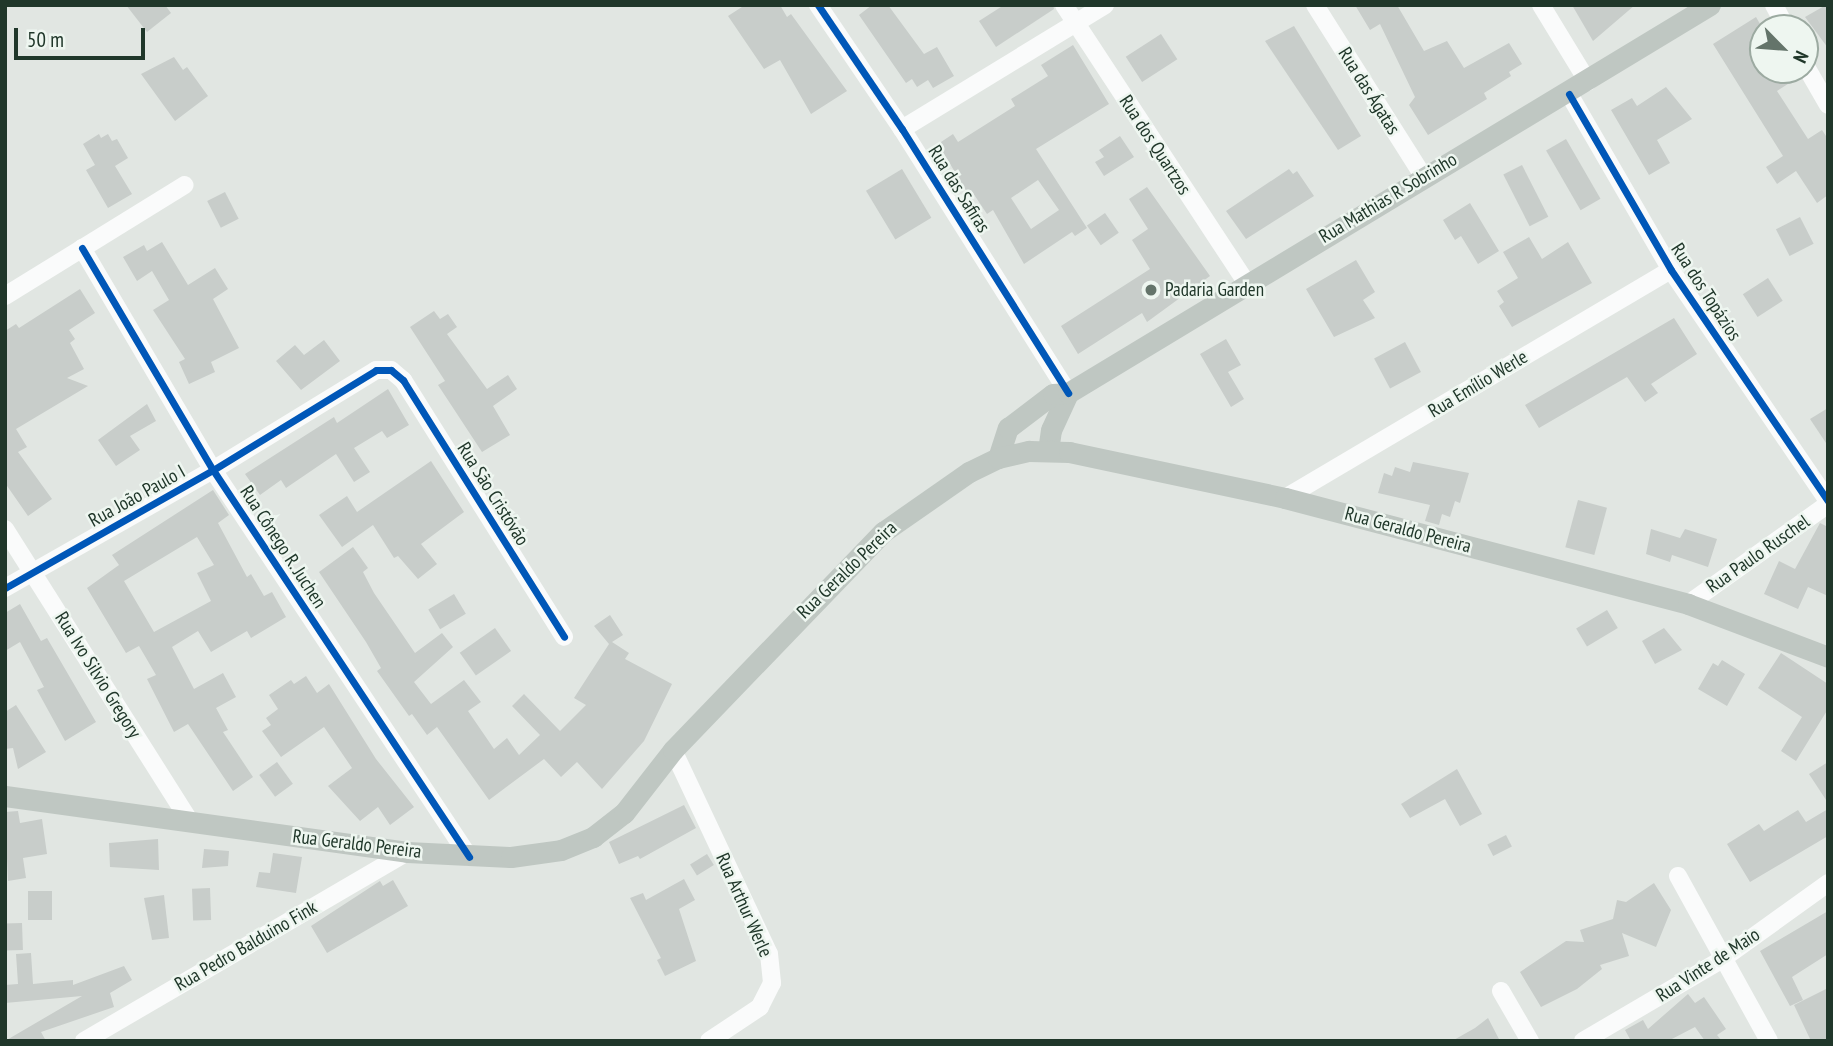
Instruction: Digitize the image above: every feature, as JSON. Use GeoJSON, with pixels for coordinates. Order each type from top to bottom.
{"type":"FeatureCollection","features":[{"type":"Feature","properties":{"kind":"main road","name":"Rua Mathias R Sobrinho"},"geometry":{"type":"LineString","coordinates":[[998,458],[1009,428],[1052,394],[1068,393],[1423,176],[1588,82],[1710,5]]}},
{"type":"Feature","properties":{"kind":"main road"},"geometry":{"type":"LineString","coordinates":[[1048,451],[1051,430],[1068,393]]}},
{"type":"Feature","properties":{"kind":"main road","name":"Rua Geraldo Pereira"},"geometry":{"type":"LineString","coordinates":[[5,796],[407,852],[511,857],[561,850],[593,837],[624,813],[673,750],[883,532],[937,492],[998,458],[1048,451],[1069,452],[1285,498],[1688,604],[1828,657]]}},
{"type":"Feature","properties":{"kind":"street","name":"Rua das Safiras"},"geometry":{"type":"LineString","coordinates":[[818,5],[902,128],[1068,393]]}},
{"type":"Feature","properties":{"kind":"street","name":"Rua dos Quartzos"},"geometry":{"type":"LineString","coordinates":[[1064,5],[1247,284]]}},
{"type":"Feature","properties":{"kind":"street"},"geometry":{"type":"LineString","coordinates":[[902,128],[1077,25],[1105,5]]}},
{"type":"Feature","properties":{"kind":"street","name":"Rua das Ágatas"},"geometry":{"type":"LineString","coordinates":[[1315,5],[1423,176]]}},
{"type":"Feature","properties":{"kind":"street"},"geometry":{"type":"LineString","coordinates":[[1541,5],[1588,82]]}},
{"type":"Feature","properties":{"kind":"street"},"geometry":{"type":"LineString","coordinates":[[1816,84],[1828,106]]}},
{"type":"Feature","properties":{"kind":"street","name":"Rua dos Topázios"},"geometry":{"type":"LineString","coordinates":[[1569,93],[1671,270],[1828,503]]}},
{"type":"Feature","properties":{"kind":"street"},"geometry":{"type":"LineString","coordinates":[[5,296],[185,185]]}},
{"type":"Feature","properties":{"kind":"street","name":"Rua Cônego R. Juchen"},"geometry":{"type":"LineString","coordinates":[[82,248],[214,470],[469,857]]}},
{"type":"Feature","properties":{"kind":"street","name":"Rua Emílio Werle"},"geometry":{"type":"LineString","coordinates":[[1285,498],[1671,270]]}},
{"type":"Feature","properties":{"kind":"street","name":"Rua João Paulo I"},"geometry":{"type":"LineString","coordinates":[[5,588],[214,470],[376,370],[391,370]]}},
{"type":"Feature","properties":{"kind":"street","name":"Rua São Cristóvão"},"geometry":{"type":"LineString","coordinates":[[391,370],[403,380],[564,637]]}},
{"type":"Feature","properties":{"kind":"street","name":"Rua Paulo Ruschel"},"geometry":{"type":"LineString","coordinates":[[1688,604],[1828,503]]}},
{"type":"Feature","properties":{"kind":"street","name":"Rua Ivo Silvio Gregory"},"geometry":{"type":"LineString","coordinates":[[5,529],[190,822]]}},
{"type":"Feature","properties":{"kind":"street","name":"Rua Arthur Werle"},"geometry":{"type":"LineString","coordinates":[[673,750],[769,954],[772,982],[760,1007],[709,1041]]}},
{"type":"Feature","properties":{"kind":"street","name":"Rua Pedro Balduino Fink"},"geometry":{"type":"LineString","coordinates":[[84,1041],[407,852]]}},
{"type":"Feature","properties":{"kind":"street"},"geometry":{"type":"LineString","coordinates":[[1678,876],[1721,960],[1769,1041]]}},
{"type":"Feature","properties":{"kind":"street","name":"Rua Vinte de Maio"},"geometry":{"type":"LineString","coordinates":[[1583,1041],[1721,960],[1828,883]]}},
{"type":"Feature","properties":{"kind":"street"},"geometry":{"type":"LineString","coordinates":[[1501,991],[1530,1041]]}},
{"type":"Feature","properties":{"kind":"building"},"geometry":{"type":"Polygon","coordinates":[[[126,5],[165,5],[171,13],[147,32],[126,5]]]}},
{"type":"Feature","properties":{"kind":"building"},"geometry":{"type":"Polygon","coordinates":[[[745,5],[780,5],[787,17],[791,14],[847,91],[811,114],[780,60],[764,69],[728,16],[745,5]]]}},
{"type":"Feature","properties":{"kind":"building"},"geometry":{"type":"Polygon","coordinates":[[[872,5],[888,5],[924,54],[937,47],[954,76],[933,88],[928,80],[917,87],[912,79],[906,83],[859,15],[872,5]]]}},
{"type":"Feature","properties":{"kind":"building"},"geometry":{"type":"Polygon","coordinates":[[[1004,5],[1053,5],[1054,9],[996,47],[979,21],[1004,5]]]}},
{"type":"Feature","properties":{"kind":"building"},"geometry":{"type":"Polygon","coordinates":[[[1355,5],[1397,5],[1424,51],[1447,41],[1464,68],[1509,43],[1522,64],[1509,72],[1511,76],[1484,93],[1487,99],[1428,135],[1409,105],[1415,97],[1380,24],[1370,30],[1355,5]]]}},
{"type":"Feature","properties":{"kind":"building"},"geometry":{"type":"Polygon","coordinates":[[[1572,5],[1635,5],[1593,41],[1572,5]]]}},
{"type":"Feature","properties":{"kind":"building"},"geometry":{"type":"Polygon","coordinates":[[[1828,5],[1828,48],[1819,36],[1819,14],[1810,14],[1828,5]]]}},
{"type":"Feature","properties":{"kind":"building"},"geometry":{"type":"Polygon","coordinates":[[[1749,21],[1749,84],[1788,84],[1777,91],[1808,139],[1822,130],[1828,139],[1828,195],[1817,203],[1796,171],[1777,184],[1766,167],[1783,156],[1713,44],[1749,21]]]}},
{"type":"Feature","properties":{"kind":"building"},"geometry":{"type":"Polygon","coordinates":[[[1294,26],[1361,136],[1338,150],[1265,41],[1294,26]]]}},
{"type":"Feature","properties":{"kind":"building"},"geometry":{"type":"Polygon","coordinates":[[[1161,34],[1177,59],[1142,82],[1126,57],[1161,34]]]}},
{"type":"Feature","properties":{"kind":"building"},"geometry":{"type":"Polygon","coordinates":[[[1073,45],[1109,104],[1036,149],[1087,228],[1075,236],[1072,232],[1024,264],[993,210],[987,214],[971,190],[967,192],[938,144],[953,134],[958,142],[1015,106],[1011,99],[1048,76],[1041,65],[1073,45]],[[1038,180],[1011,198],[1031,229],[1059,210],[1038,180]]]}},
{"type":"Feature","properties":{"kind":"building"},"geometry":{"type":"Polygon","coordinates":[[[174,57],[183,70],[187,67],[208,96],[175,121],[141,74],[174,57]]]}},
{"type":"Feature","properties":{"kind":"building"},"geometry":{"type":"Polygon","coordinates":[[[1666,87],[1692,119],[1657,140],[1670,163],[1649,175],[1611,110],[1632,98],[1637,106],[1666,87]]]}},
{"type":"Feature","properties":{"kind":"building"},"geometry":{"type":"Polygon","coordinates":[[[99,134],[101,138],[108,134],[112,141],[117,139],[128,158],[115,166],[132,194],[108,208],[86,170],[95,165],[83,144],[99,134]]]}},
{"type":"Feature","properties":{"kind":"building"},"geometry":{"type":"Polygon","coordinates":[[[1120,136],[1134,157],[1104,176],[1095,162],[1104,157],[1099,150],[1120,136]]]}},
{"type":"Feature","properties":{"kind":"building"},"geometry":{"type":"Polygon","coordinates":[[[1566,139],[1600,199],[1581,210],[1546,150],[1566,139]]]}},
{"type":"Feature","properties":{"kind":"building"},"geometry":{"type":"Polygon","coordinates":[[[1522,165],[1548,217],[1530,226],[1503,175],[1522,165]]]}},
{"type":"Feature","properties":{"kind":"building"},"geometry":{"type":"Polygon","coordinates":[[[902,169],[931,218],[895,239],[866,191],[902,169]]]}},
{"type":"Feature","properties":{"kind":"building"},"geometry":{"type":"Polygon","coordinates":[[[1289,169],[1293,174],[1297,171],[1314,196],[1246,239],[1226,211],[1289,169]]]}},
{"type":"Feature","properties":{"kind":"building","name":"Padaria Garden"},"geometry":{"type":"Polygon","coordinates":[[[1147,187],[1210,276],[1147,322],[1142,313],[1078,354],[1061,326],[1150,269],[1132,240],[1148,229],[1129,199],[1147,187]]]}},
{"type":"Feature","properties":{"kind":"building"},"geometry":{"type":"Polygon","coordinates":[[[225,192],[239,219],[221,228],[207,201],[225,192]]]}},
{"type":"Feature","properties":{"kind":"building"},"geometry":{"type":"Polygon","coordinates":[[[1470,203],[1499,251],[1478,264],[1461,236],[1455,240],[1443,220],[1470,203]]]}},
{"type":"Feature","properties":{"kind":"building"},"geometry":{"type":"Polygon","coordinates":[[[1105,213],[1119,233],[1101,245],[1087,226],[1105,213]]]}},
{"type":"Feature","properties":{"kind":"building"},"geometry":{"type":"Polygon","coordinates":[[[1800,217],[1814,244],[1790,256],[1776,229],[1800,217]]]}},
{"type":"Feature","properties":{"kind":"building"},"geometry":{"type":"Polygon","coordinates":[[[1529,237],[1542,259],[1568,242],[1592,283],[1512,327],[1499,306],[1504,302],[1497,291],[1518,278],[1503,252],[1529,237]]]}},
{"type":"Feature","properties":{"kind":"building"},"geometry":{"type":"Polygon","coordinates":[[[162,242],[188,285],[215,268],[228,289],[213,299],[239,348],[211,362],[215,372],[189,384],[179,362],[185,359],[153,310],[169,300],[152,271],[137,281],[123,257],[144,245],[147,251],[162,242]]]}},
{"type":"Feature","properties":{"kind":"building"},"geometry":{"type":"Polygon","coordinates":[[[1356,260],[1375,292],[1363,300],[1375,318],[1334,337],[1306,289],[1356,260]]]}},
{"type":"Feature","properties":{"kind":"building"},"geometry":{"type":"Polygon","coordinates":[[[1768,278],[1783,301],[1758,317],[1743,294],[1768,278]]]}},
{"type":"Feature","properties":{"kind":"building"},"geometry":{"type":"Polygon","coordinates":[[[80,289],[95,313],[69,330],[75,339],[70,343],[84,369],[67,378],[88,386],[16,429],[27,447],[18,452],[52,499],[28,516],[5,483],[5,331],[16,324],[19,328],[80,289]]]}},
{"type":"Feature","properties":{"kind":"building"},"geometry":{"type":"Polygon","coordinates":[[[434,311],[440,319],[448,314],[457,327],[447,334],[487,389],[508,375],[517,389],[493,406],[510,435],[482,452],[438,385],[445,381],[410,327],[434,311]]]}},
{"type":"Feature","properties":{"kind":"building"},"geometry":{"type":"Polygon","coordinates":[[[1674,318],[1697,354],[1651,384],[1658,393],[1645,402],[1627,377],[1539,428],[1525,405],[1674,318]]]}},
{"type":"Feature","properties":{"kind":"building"},"geometry":{"type":"Polygon","coordinates":[[[1226,339],[1241,365],[1228,372],[1244,399],[1231,407],[1200,354],[1226,339]]]}},
{"type":"Feature","properties":{"kind":"building"},"geometry":{"type":"Polygon","coordinates":[[[324,340],[340,361],[301,390],[276,361],[295,345],[304,355],[324,340]]]}},
{"type":"Feature","properties":{"kind":"building"},"geometry":{"type":"Polygon","coordinates":[[[1405,342],[1421,372],[1390,388],[1374,358],[1405,342]]]}},
{"type":"Feature","properties":{"kind":"building"},"geometry":{"type":"Polygon","coordinates":[[[388,389],[409,425],[387,438],[382,431],[354,448],[370,472],[354,482],[336,454],[286,488],[281,480],[260,495],[245,474],[334,417],[337,423],[388,389]]]}},
{"type":"Feature","properties":{"kind":"building"},"geometry":{"type":"Polygon","coordinates":[[[147,404],[156,421],[130,436],[140,450],[116,466],[98,440],[147,404]]]}},
{"type":"Feature","properties":{"kind":"building"},"geometry":{"type":"Polygon","coordinates":[[[1828,408],[1828,446],[1810,419],[1828,408]]]}},
{"type":"Feature","properties":{"kind":"building"},"geometry":{"type":"Polygon","coordinates":[[[431,461],[464,512],[421,544],[437,564],[418,579],[398,556],[394,558],[373,525],[342,547],[319,515],[347,496],[357,512],[431,461]]]}},
{"type":"Feature","properties":{"kind":"building"},"geometry":{"type":"Polygon","coordinates":[[[1413,462],[1469,473],[1460,503],[1455,501],[1450,517],[1442,514],[1439,525],[1425,521],[1430,505],[1378,493],[1384,473],[1392,476],[1395,467],[1410,472],[1413,462]]]}},
{"type":"Feature","properties":{"kind":"building"},"geometry":{"type":"Polygon","coordinates":[[[213,490],[229,515],[218,523],[247,577],[251,574],[264,596],[272,592],[286,617],[251,638],[247,631],[211,652],[198,631],[172,647],[194,689],[223,673],[236,697],[216,708],[228,730],[223,732],[253,777],[233,791],[188,724],[174,732],[147,679],[156,675],[139,646],[126,653],[87,588],[119,565],[112,555],[213,490]],[[197,537],[124,581],[154,632],[211,601],[197,573],[214,565],[197,537]]]}},
{"type":"Feature","properties":{"kind":"building"},"geometry":{"type":"Polygon","coordinates":[[[1578,500],[1607,508],[1594,555],[1565,547],[1578,500]]]}},
{"type":"Feature","properties":{"kind":"building"},"geometry":{"type":"Polygon","coordinates":[[[1820,523],[1828,527],[1828,596],[1808,587],[1798,609],[1764,594],[1779,561],[1795,569],[1820,523]]]}},
{"type":"Feature","properties":{"kind":"building"},"geometry":{"type":"Polygon","coordinates":[[[1651,529],[1680,538],[1685,529],[1717,539],[1708,567],[1672,555],[1670,562],[1646,554],[1651,529]]]}},
{"type":"Feature","properties":{"kind":"building"},"geometry":{"type":"Polygon","coordinates":[[[353,547],[368,568],[363,572],[374,593],[415,653],[442,633],[453,647],[414,682],[431,704],[464,680],[481,702],[468,711],[494,749],[507,738],[519,755],[540,735],[512,706],[524,694],[560,731],[586,705],[574,698],[609,644],[594,626],[610,615],[623,635],[612,642],[629,653],[625,659],[672,684],[644,741],[602,789],[577,762],[561,777],[544,759],[489,800],[437,727],[427,735],[412,714],[409,716],[377,671],[381,668],[366,642],[319,572],[353,547]]]}},
{"type":"Feature","properties":{"kind":"building"},"geometry":{"type":"Polygon","coordinates":[[[454,594],[466,614],[440,629],[428,609],[454,594]]]}},
{"type":"Feature","properties":{"kind":"building"},"geometry":{"type":"Polygon","coordinates":[[[20,604],[41,641],[47,638],[96,722],[65,741],[37,690],[44,687],[20,642],[5,651],[5,613],[20,604]]]}},
{"type":"Feature","properties":{"kind":"building"},"geometry":{"type":"Polygon","coordinates":[[[1607,610],[1618,628],[1587,647],[1576,629],[1607,610]]]}},
{"type":"Feature","properties":{"kind":"building"},"geometry":{"type":"Polygon","coordinates":[[[495,628],[511,651],[476,676],[460,653],[495,628]]]}},
{"type":"Feature","properties":{"kind":"building"},"geometry":{"type":"Polygon","coordinates":[[[1664,628],[1682,650],[1655,664],[1642,641],[1664,628]]]}},
{"type":"Feature","properties":{"kind":"building"},"geometry":{"type":"Polygon","coordinates":[[[1781,653],[1828,684],[1828,709],[1796,761],[1781,751],[1802,717],[1758,688],[1781,653]]]}},
{"type":"Feature","properties":{"kind":"building"},"geometry":{"type":"Polygon","coordinates":[[[1722,660],[1745,674],[1727,706],[1698,689],[1713,663],[1718,666],[1722,660]]]}},
{"type":"Feature","properties":{"kind":"building"},"geometry":{"type":"Polygon","coordinates":[[[306,676],[317,693],[329,684],[376,759],[414,807],[390,825],[378,807],[360,821],[328,786],[352,768],[324,727],[281,757],[262,731],[271,725],[266,718],[278,709],[269,695],[291,680],[294,684],[306,676]]]}},
{"type":"Feature","properties":{"kind":"building"},"geometry":{"type":"Polygon","coordinates":[[[16,705],[46,752],[18,769],[13,748],[5,749],[5,712],[16,705]]]}},
{"type":"Feature","properties":{"kind":"building"},"geometry":{"type":"Polygon","coordinates":[[[277,762],[293,784],[275,797],[259,775],[277,762]]]}},
{"type":"Feature","properties":{"kind":"building"},"geometry":{"type":"Polygon","coordinates":[[[1828,762],[1828,803],[1809,774],[1828,762]]]}},
{"type":"Feature","properties":{"kind":"building"},"geometry":{"type":"Polygon","coordinates":[[[1457,769],[1482,814],[1460,826],[1445,799],[1410,818],[1401,804],[1457,769]]]}},
{"type":"Feature","properties":{"kind":"building"},"geometry":{"type":"Polygon","coordinates":[[[684,805],[696,828],[640,859],[638,856],[619,864],[609,842],[684,805]]]}},
{"type":"Feature","properties":{"kind":"building"},"geometry":{"type":"Polygon","coordinates":[[[1828,809],[1828,836],[1750,882],[1727,844],[1759,824],[1764,831],[1798,810],[1806,822],[1828,809]]]}},
{"type":"Feature","properties":{"kind":"building"},"geometry":{"type":"Polygon","coordinates":[[[18,811],[20,823],[42,819],[47,854],[23,858],[26,878],[8,881],[5,812],[18,811]]]}},
{"type":"Feature","properties":{"kind":"building"},"geometry":{"type":"Polygon","coordinates":[[[1506,835],[1512,847],[1493,856],[1487,845],[1506,835]]]}},
{"type":"Feature","properties":{"kind":"building"},"geometry":{"type":"Polygon","coordinates":[[[158,839],[159,870],[110,867],[109,843],[158,839]]]}},
{"type":"Feature","properties":{"kind":"building"},"geometry":{"type":"Polygon","coordinates":[[[204,849],[229,851],[228,866],[202,868],[204,849]]]}},
{"type":"Feature","properties":{"kind":"building"},"geometry":{"type":"Polygon","coordinates":[[[273,853],[302,857],[296,893],[256,887],[259,872],[270,873],[273,853]]]}},
{"type":"Feature","properties":{"kind":"building"},"geometry":{"type":"Polygon","coordinates":[[[707,854],[714,865],[697,876],[690,865],[707,854]]]}},
{"type":"Feature","properties":{"kind":"building"},"geometry":{"type":"Polygon","coordinates":[[[684,879],[695,900],[679,909],[696,961],[665,976],[657,960],[661,958],[630,898],[643,893],[646,900],[684,879]]]}},
{"type":"Feature","properties":{"kind":"building"},"geometry":{"type":"Polygon","coordinates":[[[393,880],[408,906],[327,953],[311,926],[380,881],[383,886],[393,880]]]}},
{"type":"Feature","properties":{"kind":"building"},"geometry":{"type":"Polygon","coordinates":[[[1654,883],[1671,910],[1656,947],[1622,933],[1629,956],[1600,965],[1602,969],[1577,989],[1541,1007],[1520,972],[1566,941],[1584,942],[1580,930],[1613,919],[1617,900],[1626,902],[1654,883]]]}},
{"type":"Feature","properties":{"kind":"building"},"geometry":{"type":"Polygon","coordinates":[[[210,888],[211,920],[193,921],[192,889],[210,888]]]}},
{"type":"Feature","properties":{"kind":"building"},"geometry":{"type":"Polygon","coordinates":[[[28,891],[52,891],[52,920],[28,920],[28,891]]]}},
{"type":"Feature","properties":{"kind":"building"},"geometry":{"type":"Polygon","coordinates":[[[164,895],[169,938],[152,940],[144,898],[164,895]]]}},
{"type":"Feature","properties":{"kind":"building"},"geometry":{"type":"Polygon","coordinates":[[[1828,911],[1828,954],[1792,977],[1803,1000],[1790,1006],[1760,951],[1828,911]]]}},
{"type":"Feature","properties":{"kind":"building"},"geometry":{"type":"Polygon","coordinates":[[[22,923],[23,950],[6,951],[5,924],[22,923]]]}},
{"type":"Feature","properties":{"kind":"building"},"geometry":{"type":"Polygon","coordinates":[[[31,953],[33,984],[73,980],[73,985],[124,966],[132,980],[110,993],[114,1007],[41,1032],[46,1041],[5,1041],[82,996],[5,1003],[5,985],[18,984],[16,954],[31,953]]]}},
{"type":"Feature","properties":{"kind":"building"},"geometry":{"type":"Polygon","coordinates":[[[1828,988],[1828,1041],[1811,1041],[1794,1005],[1828,988]]]}},
{"type":"Feature","properties":{"kind":"building"},"geometry":{"type":"Polygon","coordinates":[[[1688,994],[1695,1003],[1704,997],[1726,1029],[1717,1035],[1722,1041],[1705,1041],[1695,1027],[1668,1041],[1631,1041],[1625,1030],[1643,1020],[1648,1029],[1688,994]]]}},
{"type":"Feature","properties":{"kind":"building"},"geometry":{"type":"Polygon","coordinates":[[[1488,1018],[1500,1041],[1452,1041],[1475,1028],[1488,1018]]]}},
{"type":"Feature","properties":{"kind":"cycle path"},"geometry":{"type":"LineString","coordinates":[[818,5],[902,129],[1068,393]]}},
{"type":"Feature","properties":{"kind":"cycle path"},"geometry":{"type":"LineString","coordinates":[[1569,94],[1671,270],[1828,501]]}},
{"type":"Feature","properties":{"kind":"cycle path"},"geometry":{"type":"LineString","coordinates":[[82,248],[213,470],[469,857]]}},
{"type":"Feature","properties":{"kind":"cycle path"},"geometry":{"type":"LineString","coordinates":[[5,588],[213,470],[376,370],[391,370],[403,380],[564,637]]}},
{"type":"Feature","properties":{"kind":"place","name":"Padaria Garden"},"geometry":{"type":"Point","coordinates":[1151,290]}}]}
